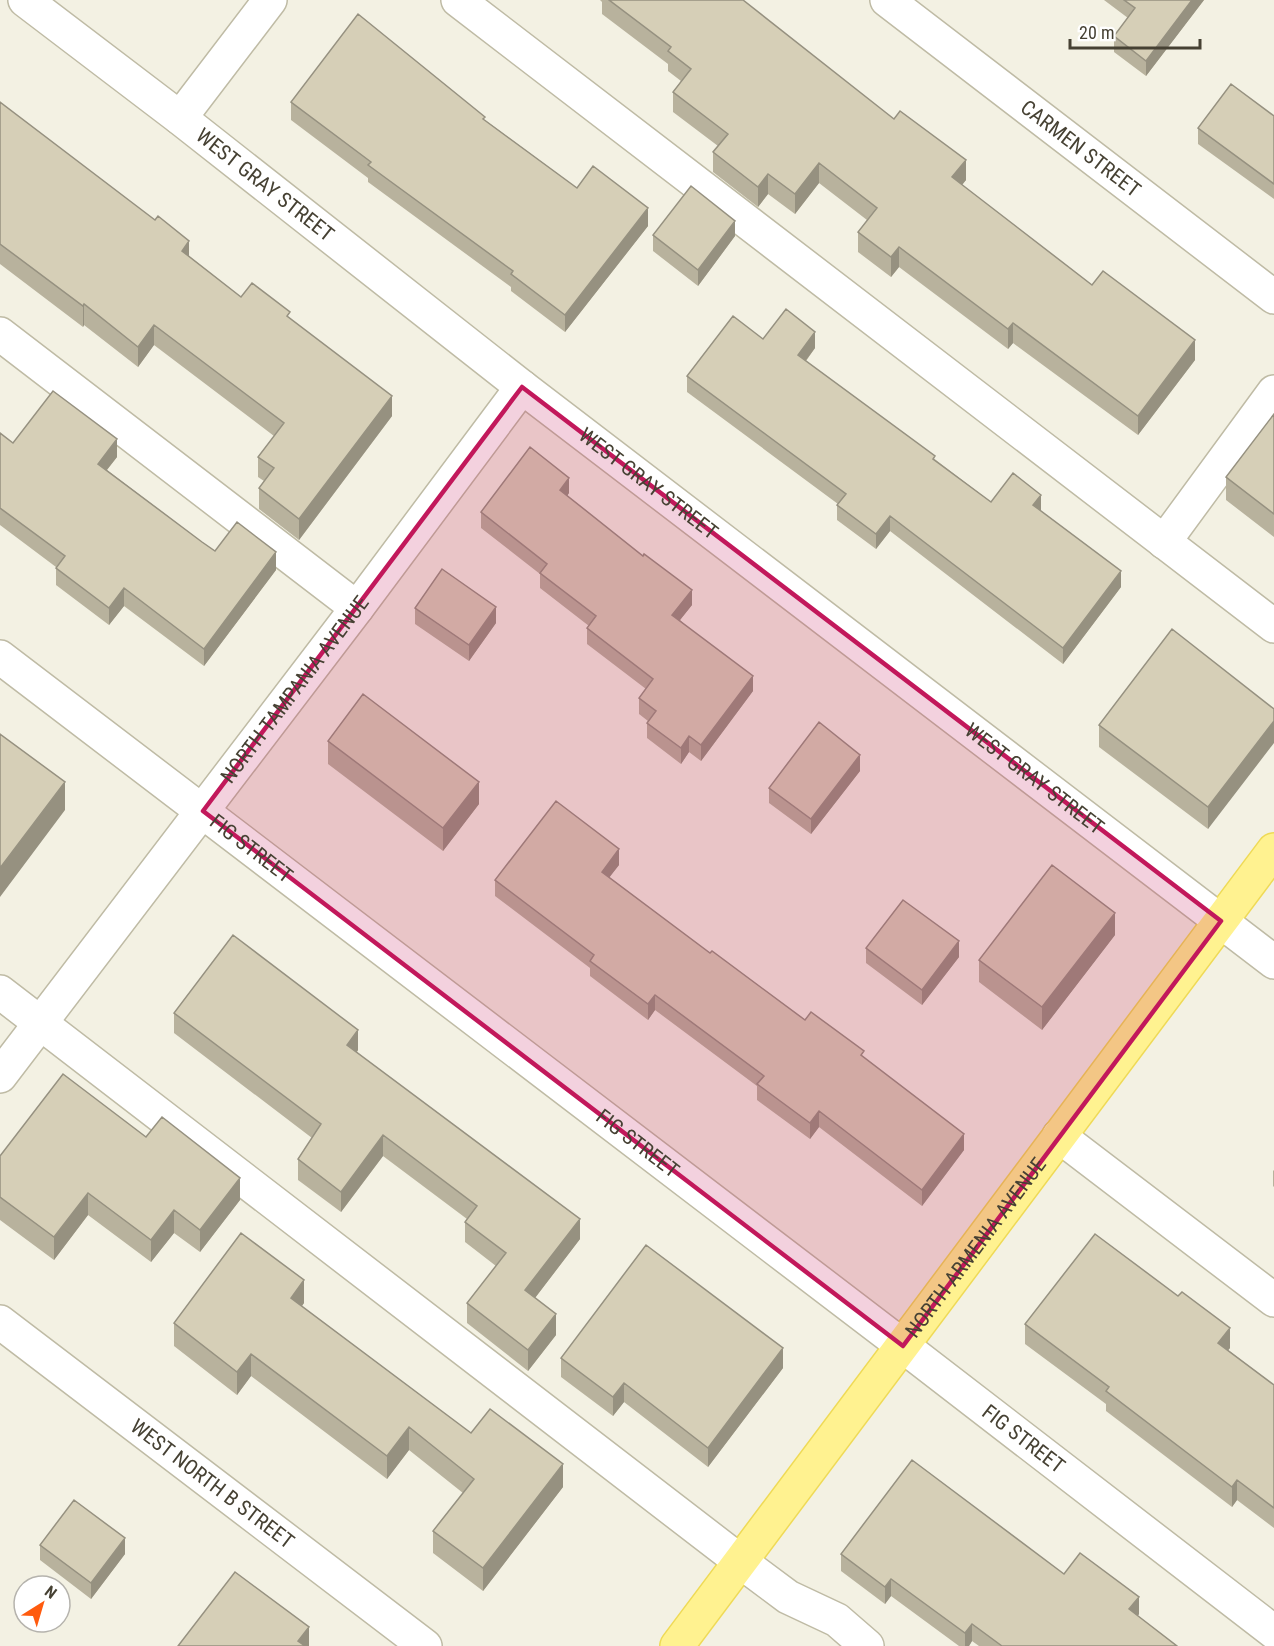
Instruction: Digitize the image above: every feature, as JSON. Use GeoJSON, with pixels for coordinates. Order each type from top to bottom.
{"type":"FeatureCollection","features":[{"type":"Feature","properties":{"kind":"main road","name":"NORTH ARMENIA AVENUE"},"geometry":{"type":"LineString","coordinates":[[677,1646],[1274,850]]}},
{"type":"Feature","properties":{"kind":"street","name":"WEST GRAY STREET"},"geometry":{"type":"LineString","coordinates":[[25,0],[180,118],[522,387],[1274,962]]}},
{"type":"Feature","properties":{"kind":"street"},"geometry":{"type":"LineString","coordinates":[[180,118],[270,0]]}},
{"type":"Feature","properties":{"kind":"street"},"geometry":{"type":"LineString","coordinates":[[458,0],[1274,626]]}},
{"type":"Feature","properties":{"kind":"street","name":"CARMEN STREET"},"geometry":{"type":"LineString","coordinates":[[887,0],[1274,297]]}},
{"type":"Feature","properties":{"kind":"street"},"geometry":{"type":"LineString","coordinates":[[0,334],[357,608]]}},
{"type":"Feature","properties":{"kind":"street","name":"NORTH TAMPANIA AVENUE"},"geometry":{"type":"LineString","coordinates":[[0,1076],[357,608],[522,387]]}},
{"type":"Feature","properties":{"kind":"street"},"geometry":{"type":"LineString","coordinates":[[1164,542],[1274,392]]}},
{"type":"Feature","properties":{"kind":"street","name":"FIG STREET"},"geometry":{"type":"LineString","coordinates":[[0,657],[1274,1632]]}},
{"type":"Feature","properties":{"kind":"street"},"geometry":{"type":"LineString","coordinates":[[0,992],[741,1562],[788,1597],[837,1620],[867,1646]]}},
{"type":"Feature","properties":{"kind":"street"},"geometry":{"type":"LineString","coordinates":[[1059,1136],[1274,1300]]}},
{"type":"Feature","properties":{"kind":"street","name":"WEST NORTH B STREET"},"geometry":{"type":"LineString","coordinates":[[0,1322],[425,1646]]}},
{"type":"Feature","properties":{"kind":"highlighted area"},"geometry":{"type":"Polygon","coordinates":[[[522,387],[1221,921],[903,1346],[203,811],[522,387]]]}},
{"type":"Feature","properties":{"kind":"building"},"geometry":{"type":"Polygon","coordinates":[[[609,0],[743,0],[894,119],[900,111],[966,160],[952,177],[1092,285],[1103,271],[1195,340],[1138,416],[1013,323],[1008,329],[899,247],[891,257],[858,232],[877,208],[819,163],[795,194],[768,174],[758,187],[713,152],[728,134],[673,92],[691,69],[668,51],[671,47],[609,0]]]}},
{"type":"Feature","properties":{"kind":"building"},"geometry":{"type":"Polygon","coordinates":[[[1124,0],[1192,0],[1146,61],[1114,36],[1135,8],[1124,0]]]}},
{"type":"Feature","properties":{"kind":"building"},"geometry":{"type":"Polygon","coordinates":[[[358,14],[485,117],[483,119],[577,188],[593,166],[648,208],[565,315],[511,274],[513,271],[368,165],[371,162],[291,102],[358,14]]]}},
{"type":"Feature","properties":{"kind":"building"},"geometry":{"type":"Polygon","coordinates":[[[1231,84],[1274,116],[1274,184],[1198,128],[1231,84]]]}},
{"type":"Feature","properties":{"kind":"building"},"geometry":{"type":"Polygon","coordinates":[[[0,102],[155,220],[158,216],[189,241],[182,251],[241,297],[252,283],[290,312],[287,316],[392,396],[299,519],[259,488],[274,468],[258,457],[284,423],[154,325],[138,347],[84,304],[83,306],[0,244],[0,102]]]}},
{"type":"Feature","properties":{"kind":"building"},"geometry":{"type":"Polygon","coordinates":[[[691,186],[735,221],[698,270],[653,235],[691,186]]]}},
{"type":"Feature","properties":{"kind":"building"},"geometry":{"type":"Polygon","coordinates":[[[786,309],[815,332],[798,355],[935,456],[933,459],[991,502],[1013,473],[1041,495],[1033,505],[1121,571],[1063,648],[890,516],[876,534],[837,505],[846,494],[687,376],[733,316],[763,339],[786,309]]]}},
{"type":"Feature","properties":{"kind":"building"},"geometry":{"type":"Polygon","coordinates":[[[53,391],[117,439],[98,464],[202,542],[215,551],[237,522],[276,552],[204,649],[124,588],[109,608],[56,568],[65,556],[0,508],[0,433],[13,443],[53,391]]]}},
{"type":"Feature","properties":{"kind":"building"},"geometry":{"type":"Polygon","coordinates":[[[1274,414],[1274,514],[1226,477],[1274,414]]]}},
{"type":"Feature","properties":{"kind":"building"},"geometry":{"type":"Polygon","coordinates":[[[530,447],[569,478],[560,490],[643,556],[644,554],[692,590],[672,615],[753,676],[701,745],[689,736],[681,748],[647,723],[656,711],[639,698],[653,679],[587,628],[596,616],[540,573],[547,564],[481,512],[530,447]]]}},
{"type":"Feature","properties":{"kind":"building"},"geometry":{"type":"Polygon","coordinates":[[[442,569],[496,607],[469,645],[415,608],[442,569]]]}},
{"type":"Feature","properties":{"kind":"building"},"geometry":{"type":"Polygon","coordinates":[[[1172,629],[1274,709],[1274,721],[1208,807],[1099,725],[1172,629]]]}},
{"type":"Feature","properties":{"kind":"building"},"geometry":{"type":"Polygon","coordinates":[[[363,694],[479,782],[443,828],[328,741],[363,694]]]}},
{"type":"Feature","properties":{"kind":"building"},"geometry":{"type":"Polygon","coordinates":[[[819,722],[860,755],[811,819],[769,788],[819,722]]]}},
{"type":"Feature","properties":{"kind":"building"},"geometry":{"type":"Polygon","coordinates":[[[0,734],[65,782],[0,868],[0,734]]]}},
{"type":"Feature","properties":{"kind":"building"},"geometry":{"type":"Polygon","coordinates":[[[556,801],[619,849],[602,872],[710,953],[712,951],[805,1020],[811,1012],[864,1051],[861,1055],[964,1134],[922,1190],[819,1111],[810,1123],[757,1084],[764,1076],[655,995],[648,1004],[590,961],[594,955],[495,880],[556,801]]]}},
{"type":"Feature","properties":{"kind":"building"},"geometry":{"type":"Polygon","coordinates":[[[1052,865],[1115,913],[1042,1007],[979,960],[1052,865]]]}},
{"type":"Feature","properties":{"kind":"building"},"geometry":{"type":"Polygon","coordinates":[[[903,900],[959,941],[922,990],[866,948],[903,900]]]}},
{"type":"Feature","properties":{"kind":"building"},"geometry":{"type":"Polygon","coordinates":[[[233,935],[358,1030],[347,1045],[580,1219],[525,1290],[556,1314],[528,1350],[467,1303],[506,1253],[465,1222],[477,1206],[383,1135],[341,1192],[298,1159],[321,1124],[174,1013],[233,935]]]}},
{"type":"Feature","properties":{"kind":"building"},"geometry":{"type":"Polygon","coordinates":[[[63,1074],[146,1137],[162,1117],[240,1178],[200,1230],[174,1210],[151,1240],[88,1193],[54,1237],[0,1197],[0,1156],[63,1074]]]}},
{"type":"Feature","properties":{"kind":"building"},"geometry":{"type":"Polygon","coordinates":[[[241,1233],[304,1280],[291,1298],[471,1433],[490,1409],[563,1464],[483,1568],[433,1531],[474,1479],[409,1427],[387,1456],[251,1354],[237,1372],[174,1323],[241,1233]]]}},
{"type":"Feature","properties":{"kind":"building"},"geometry":{"type":"Polygon","coordinates":[[[1095,1234],[1178,1296],[1182,1292],[1230,1328],[1218,1343],[1274,1385],[1274,1508],[1237,1480],[1232,1487],[1106,1391],[1109,1387],[1025,1324],[1095,1234]]]}},
{"type":"Feature","properties":{"kind":"building"},"geometry":{"type":"Polygon","coordinates":[[[646,1245],[783,1348],[708,1448],[624,1383],[613,1397],[561,1358],[646,1245]]]}},
{"type":"Feature","properties":{"kind":"building"},"geometry":{"type":"Polygon","coordinates":[[[912,1460],[1064,1574],[1080,1553],[1139,1597],[1129,1609],[1177,1646],[1002,1646],[972,1624],[965,1633],[891,1579],[885,1587],[841,1554],[912,1460]]]}},
{"type":"Feature","properties":{"kind":"building"},"geometry":{"type":"Polygon","coordinates":[[[74,1500],[125,1538],[91,1583],[40,1545],[74,1500]]]}},
{"type":"Feature","properties":{"kind":"building"},"geometry":{"type":"Polygon","coordinates":[[[235,1572],[309,1627],[298,1641],[305,1646],[178,1646],[235,1572]]]}}]}
